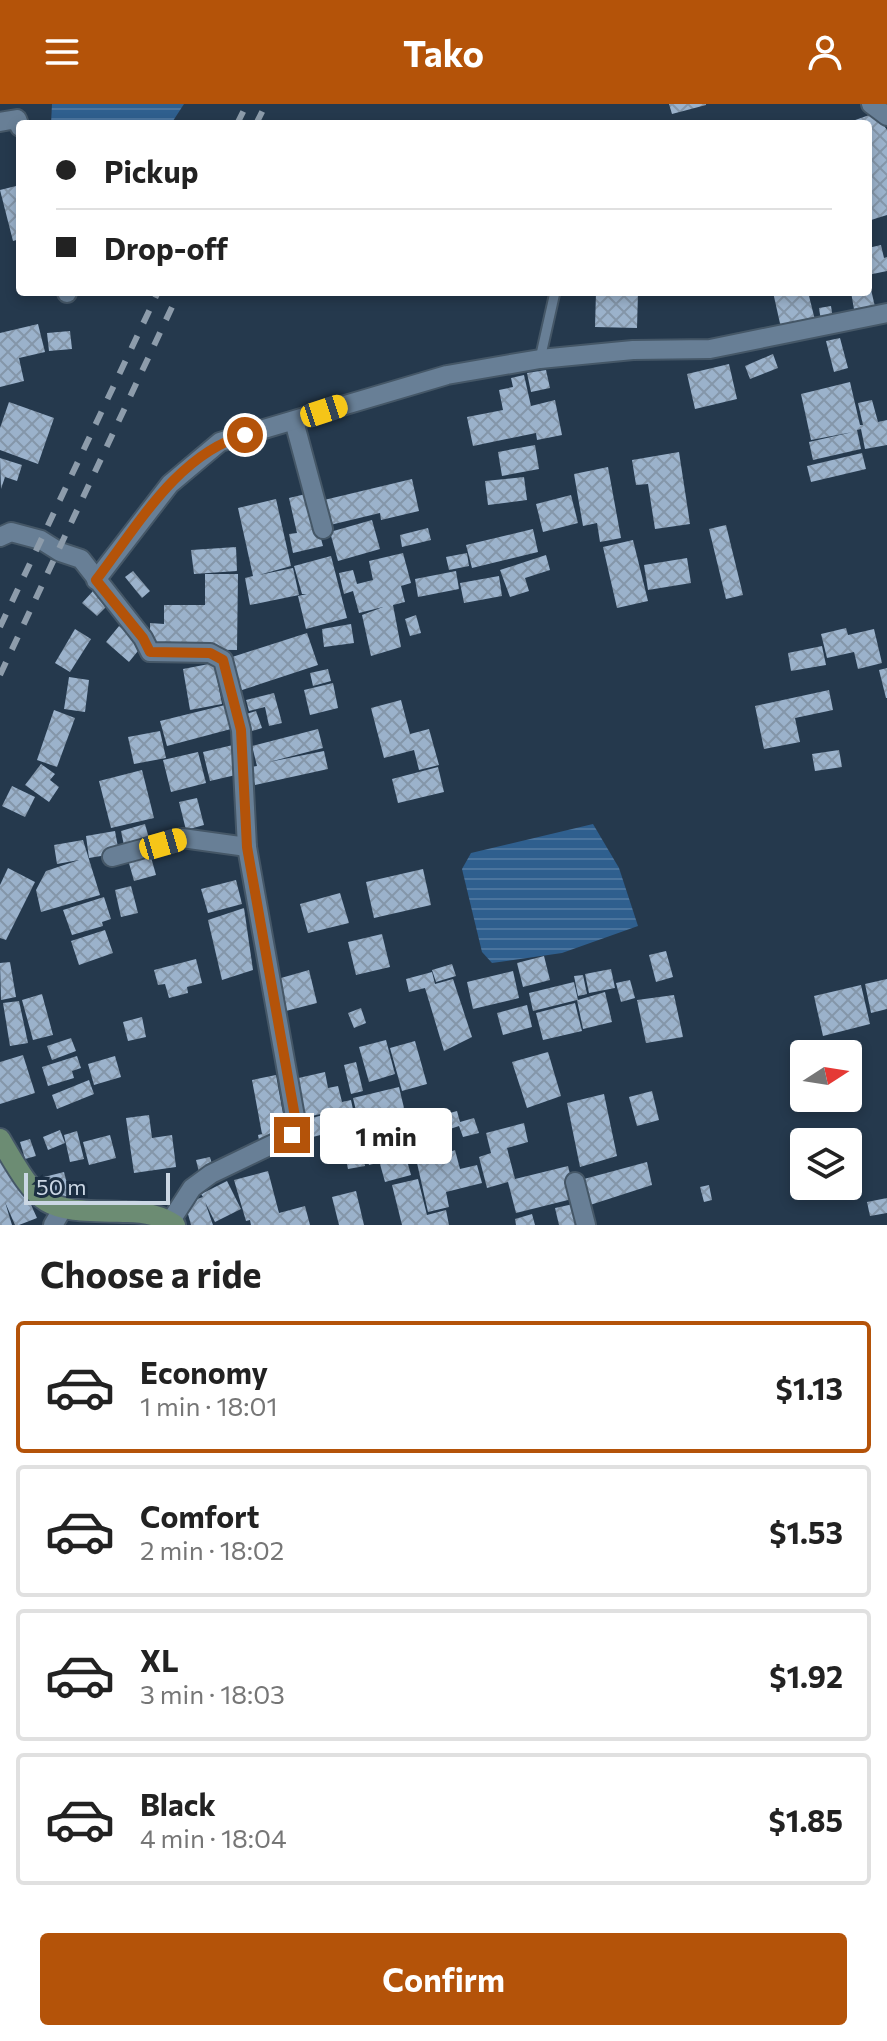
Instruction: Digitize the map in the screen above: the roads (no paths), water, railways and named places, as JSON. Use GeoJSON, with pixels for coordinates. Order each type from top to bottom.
{"type":"FeatureCollection","features":[{"type":"Feature","properties":{"kind":"main road"},"geometry":{"type":"LineString","coordinates":[[0,1139],[25,1183],[45,1201],[57,1218],[147,1213],[172,1223]]}},
{"type":"Feature","properties":{"kind":"street"},"geometry":{"type":"LineString","coordinates":[[871,104],[887,116]]}},
{"type":"Feature","properties":{"kind":"street"},"geometry":{"type":"LineString","coordinates":[[96,580],[170,484],[220,442],[447,375],[540,359],[633,350],[710,349],[887,313]]}},
{"type":"Feature","properties":{"kind":"street"},"geometry":{"type":"LineString","coordinates":[[294,421],[323,529]]}},
{"type":"Feature","properties":{"kind":"street"},"geometry":{"type":"LineString","coordinates":[[0,537],[11,532],[41,540],[60,552],[81,559],[143,638],[150,652],[210,653],[223,660],[241,730],[247,847],[297,1128],[292,1135],[211,1174],[192,1188],[172,1223]]}},
{"type":"Feature","properties":{"kind":"street"},"geometry":{"type":"LineString","coordinates":[[112,857],[182,838],[247,847]]}},
{"type":"Feature","properties":{"kind":"street"},"geometry":{"type":"LineString","coordinates":[[575,1182],[586,1225]]}},
{"type":"Feature","properties":{"kind":"lane"},"geometry":{"type":"LineString","coordinates":[[540,359],[554,296]]}},
{"type":"Feature","properties":{"kind":"water"},"geometry":{"type":"Polygon","coordinates":[[[52,104],[184,104],[174,120],[51,120],[52,104]]]}},
{"type":"Feature","properties":{"kind":"water"},"geometry":{"type":"Polygon","coordinates":[[[593,824],[619,868],[638,926],[562,953],[492,963],[482,952],[462,869],[471,853],[593,824]]]}},
{"type":"Feature","properties":{"kind":"railway"},"geometry":{"type":"LineString","coordinates":[[239,120],[247,104]]}},
{"type":"Feature","properties":{"kind":"railway"},"geometry":{"type":"LineString","coordinates":[[258,120],[266,104]]}},
{"type":"Feature","properties":{"kind":"railway"},"geometry":{"type":"LineString","coordinates":[[0,627],[156,296]]}},
{"type":"Feature","properties":{"kind":"railway"},"geometry":{"type":"LineString","coordinates":[[0,675],[177,296]]}}]}
